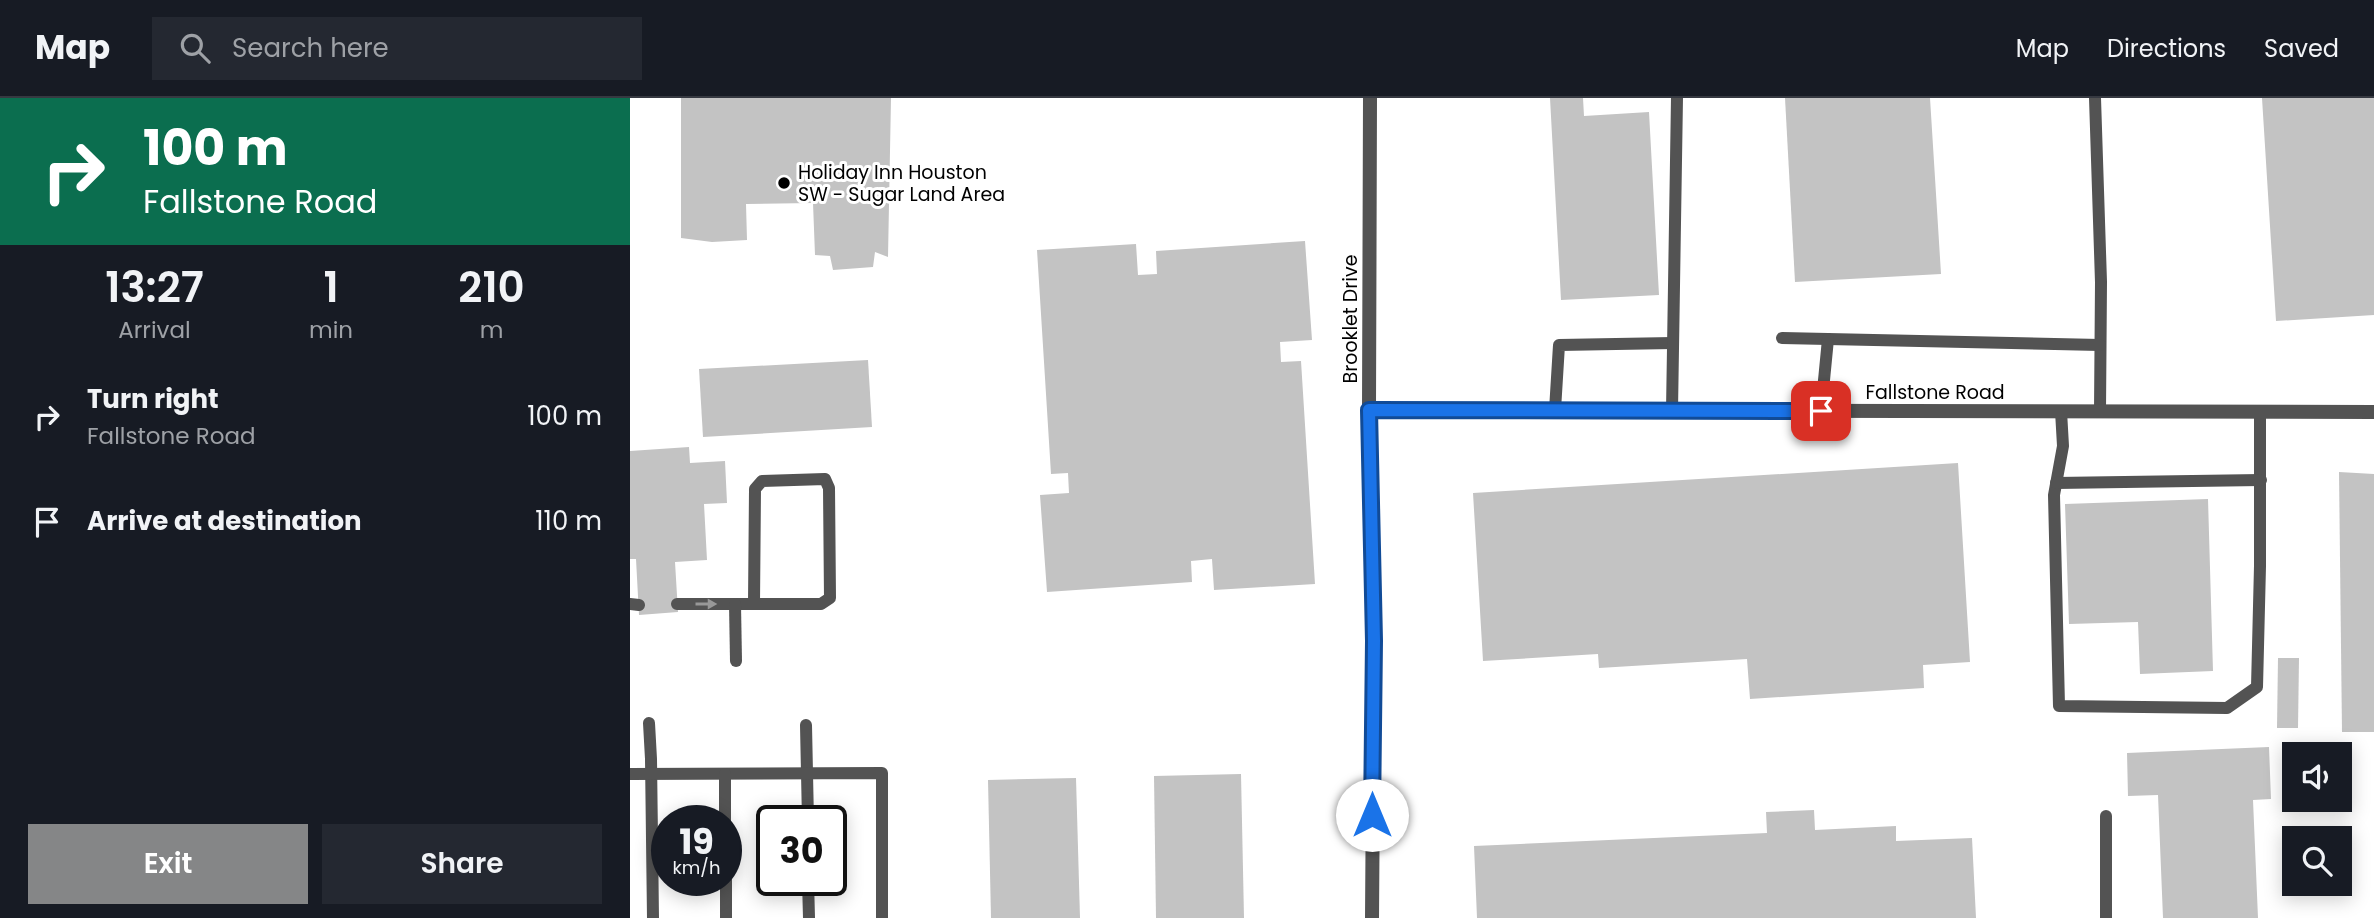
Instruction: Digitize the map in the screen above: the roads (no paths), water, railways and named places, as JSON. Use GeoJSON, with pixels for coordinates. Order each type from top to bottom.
{"type":"FeatureCollection","features":[{"type":"Feature","properties":{"kind":"street","name":"Brooklet Drive"},"geometry":{"type":"LineString","coordinates":[[1370,98],[1369,410],[1374,641],[1372,918]]}},
{"type":"Feature","properties":{"kind":"street","name":"Fallstone Road"},"geometry":{"type":"LineString","coordinates":[[1369,410],[2374,412]]}},
{"type":"Feature","properties":{"kind":"lane"},"geometry":{"type":"LineString","coordinates":[[1672,411],[1676,98]]}},
{"type":"Feature","properties":{"kind":"lane"},"geometry":{"type":"LineString","coordinates":[[2095,98],[2100,411]]}},
{"type":"Feature","properties":{"kind":"lane"},"geometry":{"type":"LineString","coordinates":[[1782,338],[2100,345]]}},
{"type":"Feature","properties":{"kind":"lane"},"geometry":{"type":"LineString","coordinates":[[1821,411],[1828,339]]}},
{"type":"Feature","properties":{"kind":"lane"},"geometry":{"type":"LineString","coordinates":[[1555,410],[1559,345],[1672,343]]}},
{"type":"Feature","properties":{"kind":"lane"},"geometry":{"type":"LineString","coordinates":[[2060,411],[2063,446],[2054,495],[2060,706],[2227,708],[2257,687],[2260,412]]}},
{"type":"Feature","properties":{"kind":"lane"},"geometry":{"type":"LineString","coordinates":[[677,604],[754,604],[821,604],[830,598],[829,488],[825,480],[762,481],[755,489],[754,604]]}},
{"type":"Feature","properties":{"kind":"lane"},"geometry":{"type":"LineString","coordinates":[[2056,483],[2260,480]]}},
{"type":"Feature","properties":{"kind":"lane"},"geometry":{"type":"LineString","coordinates":[[735,604],[736,660]]}},
{"type":"Feature","properties":{"kind":"lane"},"geometry":{"type":"LineString","coordinates":[[649,723],[653,918]]}},
{"type":"Feature","properties":{"kind":"lane"},"geometry":{"type":"LineString","coordinates":[[806,725],[808,805]]}},
{"type":"Feature","properties":{"kind":"lane"},"geometry":{"type":"LineString","coordinates":[[630,774],[882,773],[882,918]]}},
{"type":"Feature","properties":{"kind":"lane"},"geometry":{"type":"LineString","coordinates":[[725,774],[725,805]]}},
{"type":"Feature","properties":{"kind":"lane"},"geometry":{"type":"LineString","coordinates":[[2106,816],[2106,918]]}},
{"type":"Feature","properties":{"kind":"lane"},"geometry":{"type":"LineString","coordinates":[[726,896],[726,918]]}},
{"type":"Feature","properties":{"kind":"lane"},"geometry":{"type":"LineString","coordinates":[[808,896],[808,918]]}},
{"type":"Feature","properties":{"kind":"place","name":"Holiday Inn Houston SW - Sugar Land Area"},"geometry":{"type":"Point","coordinates":[784,183]}}]}
